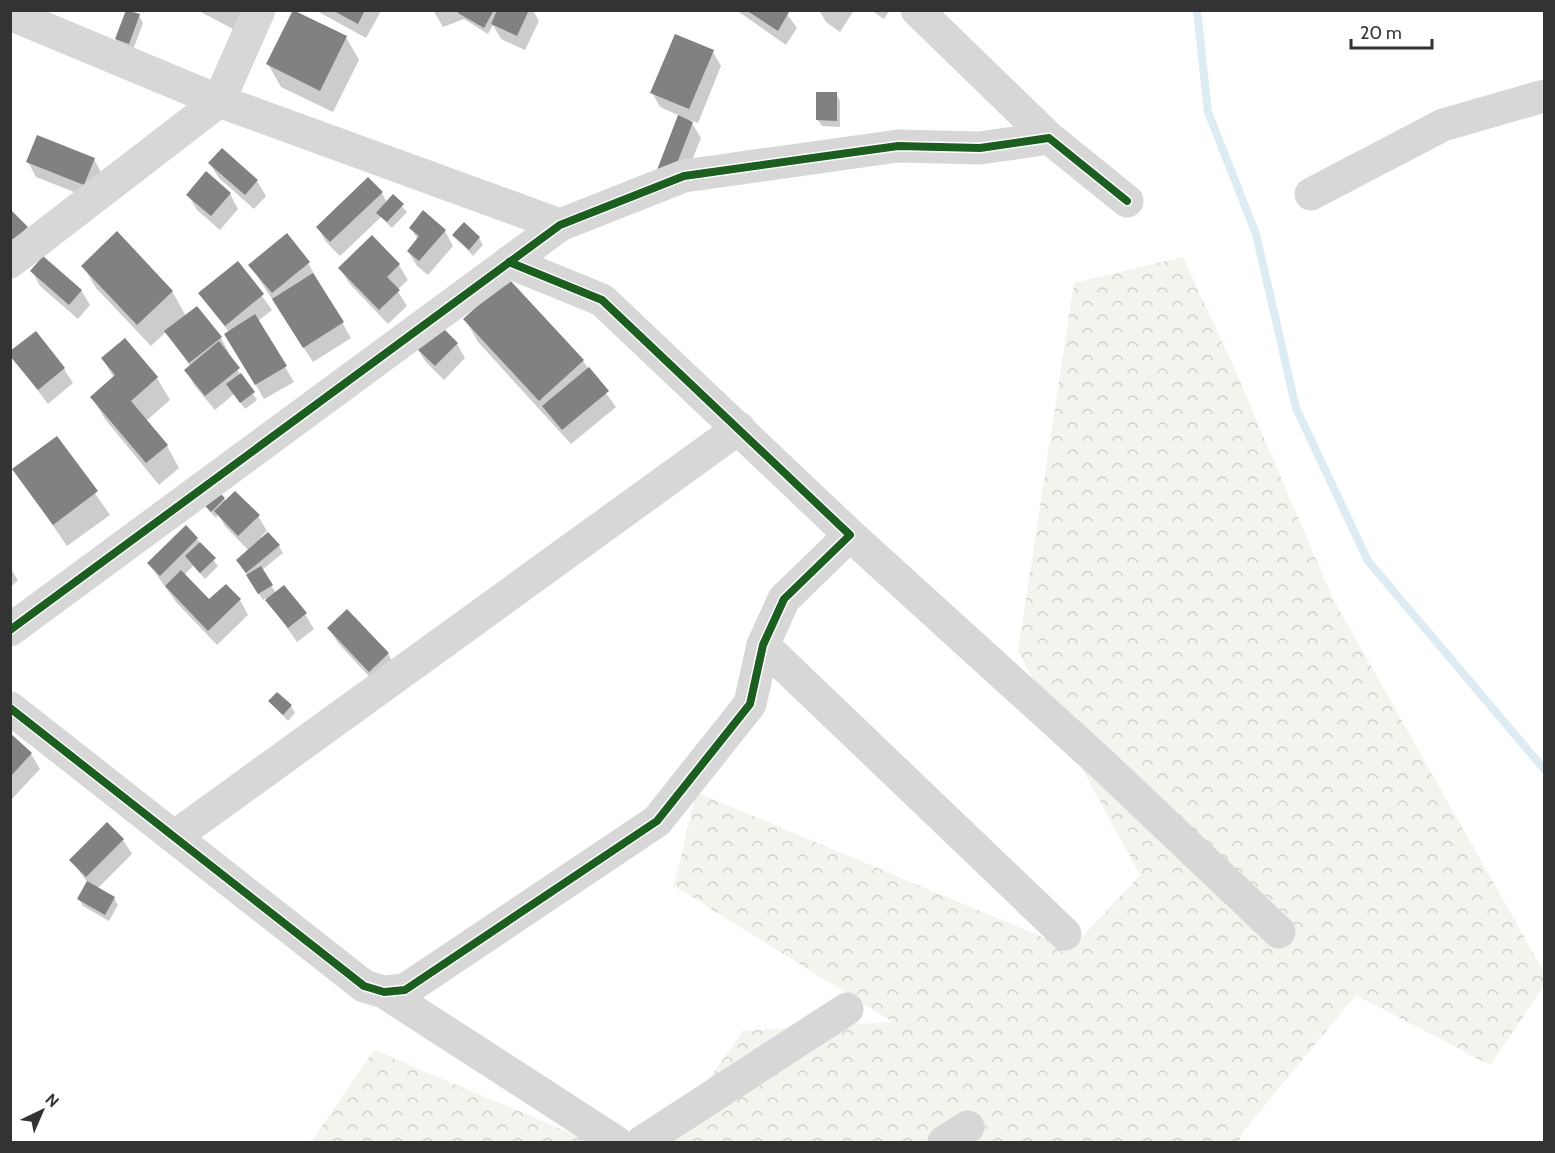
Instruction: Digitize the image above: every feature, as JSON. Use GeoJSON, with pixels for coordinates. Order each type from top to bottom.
{"type":"FeatureCollection","features":[{"type":"Feature","properties":{"kind":"street"},"geometry":{"type":"LineString","coordinates":[[10,262],[219,101],[259,10]]}},
{"type":"Feature","properties":{"kind":"street"},"geometry":{"type":"LineString","coordinates":[[917,10],[1049,138],[1127,201]]}},
{"type":"Feature","properties":{"kind":"street"},"geometry":{"type":"LineString","coordinates":[[10,14],[219,101],[560,225]]}},
{"type":"Feature","properties":{"kind":"street"},"geometry":{"type":"LineString","coordinates":[[1311,194],[1443,124],[1545,96]]}},
{"type":"Feature","properties":{"kind":"street"},"geometry":{"type":"LineString","coordinates":[[10,630],[560,225],[684,176],[898,146],[980,148],[1049,138]]}},
{"type":"Feature","properties":{"kind":"street"},"geometry":{"type":"LineString","coordinates":[[508,262],[602,300],[850,535],[1101,763],[1279,932]]}},
{"type":"Feature","properties":{"kind":"street"},"geometry":{"type":"LineString","coordinates":[[174,837],[739,428]]}},
{"type":"Feature","properties":{"kind":"street"},"geometry":{"type":"LineString","coordinates":[[384,992],[405,990],[657,821],[750,704],[763,645],[784,598],[850,535]]}},
{"type":"Feature","properties":{"kind":"street"},"geometry":{"type":"LineString","coordinates":[[763,645],[1065,934]]}},
{"type":"Feature","properties":{"kind":"street"},"geometry":{"type":"LineString","coordinates":[[10,708],[364,986],[384,992],[616,1143]]}},
{"type":"Feature","properties":{"kind":"street"},"geometry":{"type":"LineString","coordinates":[[642,1143],[847,1009]]}},
{"type":"Feature","properties":{"kind":"green space"},"geometry":{"type":"Polygon","coordinates":[[[1183,257],[1235,370],[1333,599],[1544,972],[1544,986],[1490,1065],[1356,995],[1242,1133],[1239,1142],[663,1142],[743,1031],[893,1022],[674,886],[696,792],[1071,949],[1140,875],[1018,651],[1074,283],[1183,257]]]}},
{"type":"Feature","properties":{"kind":"green space"},"geometry":{"type":"Polygon","coordinates":[[[374,1050],[592,1142],[311,1142],[374,1050]]]}},
{"type":"Feature","properties":{"kind":"building"},"geometry":{"type":"Polygon","coordinates":[[[126,10],[140,14],[129,44],[115,39],[126,10]]]}},
{"type":"Feature","properties":{"kind":"building"},"geometry":{"type":"Polygon","coordinates":[[[293,10],[347,36],[320,91],[266,64],[293,10]]]}},
{"type":"Feature","properties":{"kind":"building"},"geometry":{"type":"Polygon","coordinates":[[[332,10],[365,10],[358,24],[332,10]]]}},
{"type":"Feature","properties":{"kind":"building"},"geometry":{"type":"Polygon","coordinates":[[[460,10],[494,10],[484,28],[458,13],[460,10]]]}},
{"type":"Feature","properties":{"kind":"building"},"geometry":{"type":"Polygon","coordinates":[[[497,10],[529,10],[517,36],[491,24],[497,10]]]}},
{"type":"Feature","properties":{"kind":"building"},"geometry":{"type":"Polygon","coordinates":[[[746,10],[787,10],[789,12],[778,31],[746,10]]]}},
{"type":"Feature","properties":{"kind":"building"},"geometry":{"type":"Polygon","coordinates":[[[675,34],[714,50],[689,109],[650,93],[675,34]]]}},
{"type":"Feature","properties":{"kind":"building"},"geometry":{"type":"Polygon","coordinates":[[[816,92],[837,92],[837,121],[816,120],[816,92]]]}},
{"type":"Feature","properties":{"kind":"building"},"geometry":{"type":"Polygon","coordinates":[[[678,115],[693,122],[672,176],[657,170],[678,115]]]}},
{"type":"Feature","properties":{"kind":"building"},"geometry":{"type":"Polygon","coordinates":[[[37,135],[95,158],[84,185],[26,162],[37,135]]]}},
{"type":"Feature","properties":{"kind":"building"},"geometry":{"type":"Polygon","coordinates":[[[222,148],[258,180],[245,195],[208,163],[222,148]]]}},
{"type":"Feature","properties":{"kind":"building"},"geometry":{"type":"Polygon","coordinates":[[[206,171],[231,193],[211,216],[186,195],[206,171]]]}},
{"type":"Feature","properties":{"kind":"building"},"geometry":{"type":"Polygon","coordinates":[[[368,177],[383,192],[330,242],[316,227],[368,177]]]}},
{"type":"Feature","properties":{"kind":"building"},"geometry":{"type":"Polygon","coordinates":[[[393,194],[404,204],[387,222],[376,213],[393,194]]]}},
{"type":"Feature","properties":{"kind":"building"},"geometry":{"type":"Polygon","coordinates":[[[10,209],[28,227],[10,245],[10,209]]]}},
{"type":"Feature","properties":{"kind":"building"},"geometry":{"type":"Polygon","coordinates":[[[423,210],[446,230],[419,261],[407,251],[419,236],[409,228],[423,210]]]}},
{"type":"Feature","properties":{"kind":"building"},"geometry":{"type":"Polygon","coordinates":[[[464,222],[480,237],[469,250],[452,235],[464,222]]]}},
{"type":"Feature","properties":{"kind":"building"},"geometry":{"type":"Polygon","coordinates":[[[117,231],[173,291],[137,325],[81,266],[117,231]]]}},
{"type":"Feature","properties":{"kind":"building"},"geometry":{"type":"Polygon","coordinates":[[[287,233],[310,262],[272,293],[248,265],[287,233]]]}},
{"type":"Feature","properties":{"kind":"building"},"geometry":{"type":"Polygon","coordinates":[[[372,235],[400,264],[387,277],[400,290],[379,310],[338,268],[372,235]]]}},
{"type":"Feature","properties":{"kind":"building"},"geometry":{"type":"Polygon","coordinates":[[[43,256],[82,290],[69,305],[30,271],[43,256]]]}},
{"type":"Feature","properties":{"kind":"building"},"geometry":{"type":"Polygon","coordinates":[[[238,261],[264,294],[225,326],[198,293],[238,261]]]}},
{"type":"Feature","properties":{"kind":"building"},"geometry":{"type":"Polygon","coordinates":[[[313,273],[344,322],[303,348],[272,299],[313,273]]]}},
{"type":"Feature","properties":{"kind":"building"},"geometry":{"type":"Polygon","coordinates":[[[508,278],[584,360],[539,401],[463,319],[508,278]]]}},
{"type":"Feature","properties":{"kind":"building"},"geometry":{"type":"Polygon","coordinates":[[[197,306],[222,337],[189,363],[164,331],[197,306]]]}},
{"type":"Feature","properties":{"kind":"building"},"geometry":{"type":"Polygon","coordinates":[[[255,314],[287,366],[255,385],[224,334],[255,314]]]}},
{"type":"Feature","properties":{"kind":"building"},"geometry":{"type":"Polygon","coordinates":[[[438,323],[458,343],[435,366],[414,346],[438,323]]]}},
{"type":"Feature","properties":{"kind":"building"},"geometry":{"type":"Polygon","coordinates":[[[36,331],[65,368],[38,390],[10,356],[10,351],[36,331]]]}},
{"type":"Feature","properties":{"kind":"building"},"geometry":{"type":"Polygon","coordinates":[[[125,338],[158,377],[131,401],[168,445],[146,463],[90,397],[115,375],[101,358],[125,338]]]}},
{"type":"Feature","properties":{"kind":"building"},"geometry":{"type":"Polygon","coordinates":[[[219,341],[240,368],[205,396],[184,370],[219,341]]]}},
{"type":"Feature","properties":{"kind":"building"},"geometry":{"type":"Polygon","coordinates":[[[589,367],[609,391],[562,430],[542,406],[589,367]]]}},
{"type":"Feature","properties":{"kind":"building"},"geometry":{"type":"Polygon","coordinates":[[[241,373],[255,392],[240,403],[226,384],[241,373]]]}},
{"type":"Feature","properties":{"kind":"building"},"geometry":{"type":"Polygon","coordinates":[[[57,436],[98,491],[53,525],[12,469],[57,436]]]}},
{"type":"Feature","properties":{"kind":"building"},"geometry":{"type":"Polygon","coordinates":[[[208,482],[225,498],[211,512],[195,495],[208,482]]]}},
{"type":"Feature","properties":{"kind":"building"},"geometry":{"type":"Polygon","coordinates":[[[235,491],[260,515],[238,536],[214,511],[235,491]]]}},
{"type":"Feature","properties":{"kind":"building"},"geometry":{"type":"Polygon","coordinates":[[[186,525],[198,538],[160,576],[147,563],[186,525]]]}},
{"type":"Feature","properties":{"kind":"building"},"geometry":{"type":"Polygon","coordinates":[[[268,532],[280,545],[246,573],[236,560],[268,532]]]}},
{"type":"Feature","properties":{"kind":"building"},"geometry":{"type":"Polygon","coordinates":[[[200,542],[216,558],[200,573],[185,556],[200,542]]]}},
{"type":"Feature","properties":{"kind":"building"},"geometry":{"type":"Polygon","coordinates":[[[261,566],[273,585],[258,594],[246,575],[261,566]]]}},
{"type":"Feature","properties":{"kind":"building"},"geometry":{"type":"Polygon","coordinates":[[[181,570],[209,599],[226,584],[241,599],[208,631],[165,586],[181,570]]]}},
{"type":"Feature","properties":{"kind":"building"},"geometry":{"type":"Polygon","coordinates":[[[284,585],[307,613],[288,628],[265,600],[284,585]]]}},
{"type":"Feature","properties":{"kind":"building"},"geometry":{"type":"Polygon","coordinates":[[[347,609],[389,653],[369,672],[327,628],[347,609]]]}},
{"type":"Feature","properties":{"kind":"building"},"geometry":{"type":"Polygon","coordinates":[[[277,692],[292,705],[283,715],[268,701],[277,692]]]}},
{"type":"Feature","properties":{"kind":"building"},"geometry":{"type":"Polygon","coordinates":[[[10,733],[32,753],[10,777],[10,733]]]}},
{"type":"Feature","properties":{"kind":"building"},"geometry":{"type":"Polygon","coordinates":[[[107,822],[124,839],[86,877],[69,860],[107,822]]]}},
{"type":"Feature","properties":{"kind":"building"},"geometry":{"type":"Polygon","coordinates":[[[87,881],[115,897],[105,915],[77,899],[87,881]]]}},
{"type":"Feature","properties":{"kind":"waterway"},"geometry":{"type":"LineString","coordinates":[[1197,10],[1208,112],[1256,234],[1296,408],[1368,561],[1544,769]]}},
{"type":"Feature","properties":{"kind":"cycle path"},"geometry":{"type":"LineString","coordinates":[[10,630],[560,225],[684,176],[898,146],[980,148],[1049,138],[1127,201]]}},
{"type":"Feature","properties":{"kind":"cycle path"},"geometry":{"type":"LineString","coordinates":[[10,708],[364,986],[384,992],[405,990],[657,821],[750,704],[763,645],[784,599],[850,535],[602,300],[509,262]]}}]}
